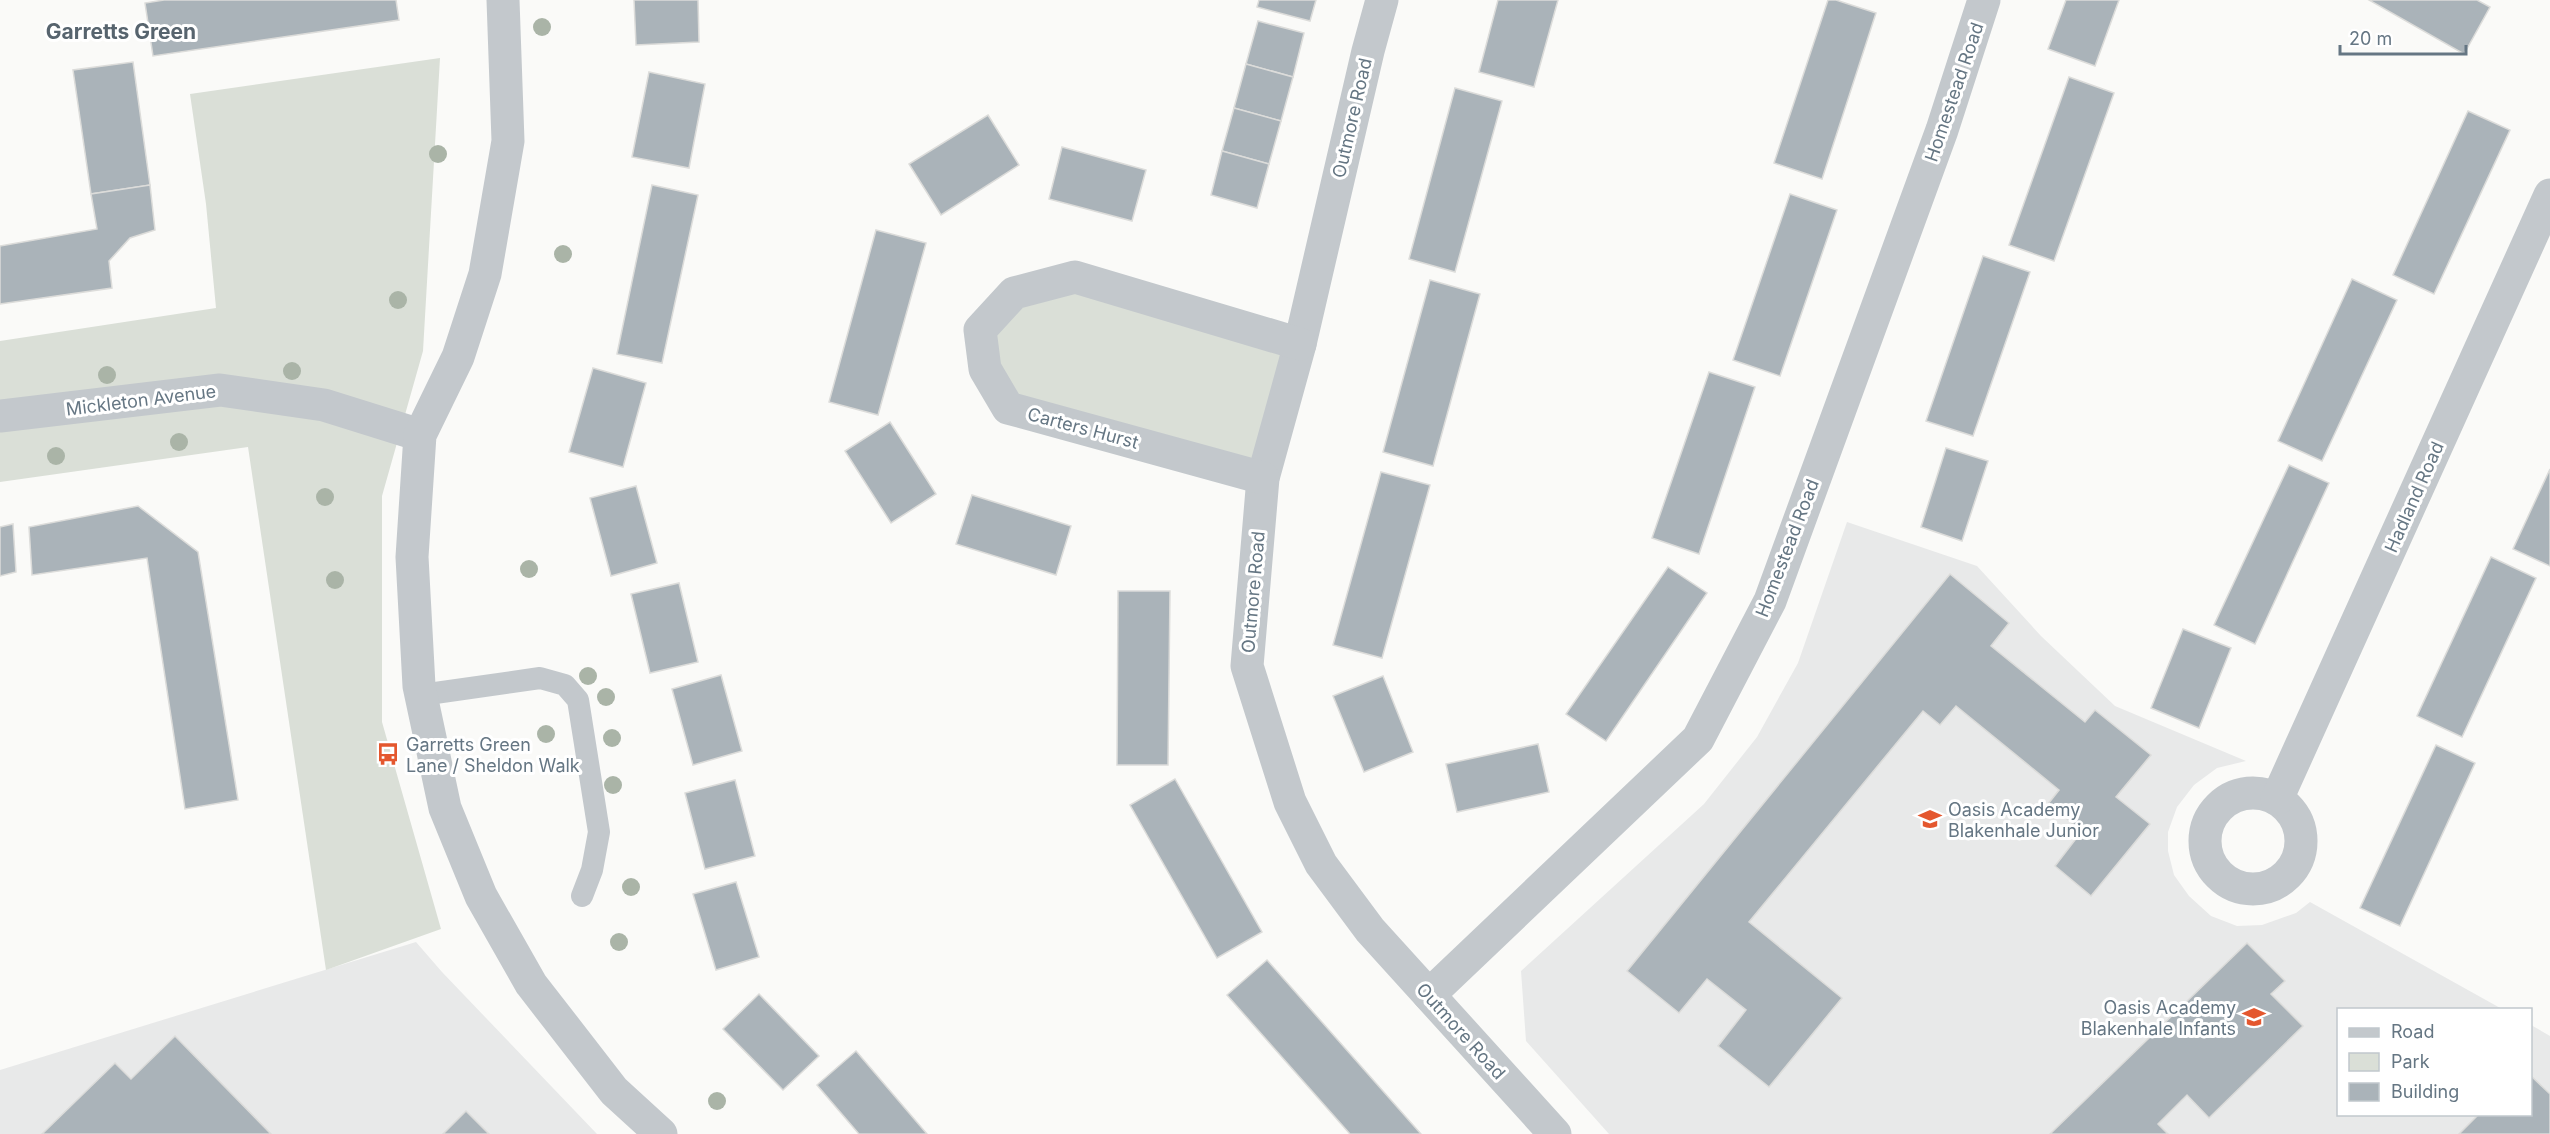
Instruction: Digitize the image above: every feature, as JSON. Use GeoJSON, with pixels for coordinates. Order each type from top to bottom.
{"type":"FeatureCollection","features":[{"type":"Feature","properties":{"kind":"street"},"geometry":{"type":"LineString","coordinates":[[503,0],[508,141],[485,274],[458,357],[420,435],[412,557],[421,695],[446,808],[481,896],[531,984],[614,1091],[661,1134]]}},
{"type":"Feature","properties":{"kind":"street","name":"Outmore Road"},"geometry":{"type":"LineString","coordinates":[[1382,0],[1368,51],[1300,345],[1263,478],[1247,666],[1290,802],[1321,864],[1370,930],[1555,1134]]}},
{"type":"Feature","properties":{"kind":"street","name":"Homestead Road"},"geometry":{"type":"LineString","coordinates":[[1429,995],[1698,739],[1770,602],[1942,130],[1984,0]]}},
{"type":"Feature","properties":{"kind":"street","name":"Hadland Road"},"geometry":{"type":"LineString","coordinates":[[2277,799],[2550,195]]}},
{"type":"Feature","properties":{"kind":"street","name":"Carters Hurst"},"geometry":{"type":"LineString","coordinates":[[1263,478],[1008,408],[985,369],[980,330],[1014,293],[1075,277],[1300,345]]}},
{"type":"Feature","properties":{"kind":"street","name":"Mickleton Avenue"},"geometry":{"type":"LineString","coordinates":[[0,416],[220,390],[324,405],[420,435]]}},
{"type":"Feature","properties":{"kind":"lane"},"geometry":{"type":"LineString","coordinates":[[421,695],[540,678],[565,685],[578,700],[599,832],[592,870],[582,896]]}},
{"type":"Feature","properties":{"kind":"shaded area","name":"Oasis Academy Blakenhale Junior"},"geometry":{"type":"Polygon","coordinates":[[[1847,522],[1977,566],[2041,636],[2115,706],[2246,761],[2217,768],[2194,785],[2177,807],[2168,832],[2168,851],[2174,875],[2189,896],[2211,916],[2237,926],[2262,925],[2296,913],[2310,902],[2500,1008],[2337,1008],[2337,1116],[2532,1116],[2532,1026],[2550,1036],[2550,1134],[1609,1134],[1526,1041],[1521,971],[1704,804],[1757,737],[1798,663],[1847,522]]]}},
{"type":"Feature","properties":{"kind":"shaded area"},"geometry":{"type":"Polygon","coordinates":[[[416,942],[597,1134],[0,1134],[0,1070],[416,942]]]}},
{"type":"Feature","properties":{"kind":"green space"},"geometry":{"type":"Polygon","coordinates":[[[440,58],[423,351],[382,496],[382,722],[441,929],[326,970],[248,447],[0,482],[0,341],[216,308],[206,204],[190,94],[440,58]]]}},
{"type":"Feature","properties":{"kind":"green space"},"geometry":{"type":"Polygon","coordinates":[[[1075,277],[1300,344],[1263,478],[1008,408],[980,330],[1075,277]]]}},
{"type":"Feature","properties":{"kind":"building"},"geometry":{"type":"Polygon","coordinates":[[[164,0],[396,0],[399,20],[153,56],[145,3],[164,0]]]}},
{"type":"Feature","properties":{"kind":"building"},"geometry":{"type":"Polygon","coordinates":[[[634,0],[698,0],[699,42],[636,45],[634,0]]]}},
{"type":"Feature","properties":{"kind":"building"},"geometry":{"type":"Polygon","coordinates":[[[1259,0],[1316,0],[1310,21],[1257,7],[1259,0]]]}},
{"type":"Feature","properties":{"kind":"building"},"geometry":{"type":"Polygon","coordinates":[[[1498,0],[1558,0],[1534,87],[1479,72],[1498,0]]]}},
{"type":"Feature","properties":{"kind":"building"},"geometry":{"type":"Polygon","coordinates":[[[1828,0],[1836,0],[1876,13],[1822,179],[1774,163],[1828,0]]]}},
{"type":"Feature","properties":{"kind":"building"},"geometry":{"type":"Polygon","coordinates":[[[2066,0],[2119,0],[2095,66],[2048,49],[2066,0]]]}},
{"type":"Feature","properties":{"kind":"building"},"geometry":{"type":"Polygon","coordinates":[[[2369,0],[2477,0],[2490,7],[2464,54],[2369,0]]]}},
{"type":"Feature","properties":{"kind":"building"},"geometry":{"type":"Polygon","coordinates":[[[1258,21],[1304,33],[1293,77],[1246,64],[1258,21]]]}},
{"type":"Feature","properties":{"kind":"building"},"geometry":{"type":"Polygon","coordinates":[[[133,62],[150,185],[91,194],[73,70],[133,62]]]}},
{"type":"Feature","properties":{"kind":"building"},"geometry":{"type":"Polygon","coordinates":[[[1246,64],[1293,77],[1281,121],[1234,108],[1246,64]]]}},
{"type":"Feature","properties":{"kind":"building"},"geometry":{"type":"Polygon","coordinates":[[[649,72],[705,84],[689,168],[632,157],[649,72]]]}},
{"type":"Feature","properties":{"kind":"building"},"geometry":{"type":"Polygon","coordinates":[[[2069,77],[2114,93],[2054,261],[2009,245],[2069,77]]]}},
{"type":"Feature","properties":{"kind":"building"},"geometry":{"type":"Polygon","coordinates":[[[1455,88],[1502,101],[1455,272],[1409,259],[1455,88]]]}},
{"type":"Feature","properties":{"kind":"building"},"geometry":{"type":"Polygon","coordinates":[[[1234,108],[1281,121],[1269,164],[1222,151],[1234,108]]]}},
{"type":"Feature","properties":{"kind":"building"},"geometry":{"type":"Polygon","coordinates":[[[2468,111],[2510,130],[2434,294],[2393,275],[2468,111]]]}},
{"type":"Feature","properties":{"kind":"building"},"geometry":{"type":"Polygon","coordinates":[[[988,115],[1019,165],[941,215],[909,164],[988,115]]]}},
{"type":"Feature","properties":{"kind":"building"},"geometry":{"type":"Polygon","coordinates":[[[1062,147],[1146,170],[1132,221],[1049,199],[1062,147]]]}},
{"type":"Feature","properties":{"kind":"building"},"geometry":{"type":"Polygon","coordinates":[[[1222,151],[1269,164],[1257,208],[1211,195],[1222,151]]]}},
{"type":"Feature","properties":{"kind":"building"},"geometry":{"type":"Polygon","coordinates":[[[150,185],[155,230],[130,238],[109,261],[112,288],[0,304],[0,246],[97,229],[91,194],[150,185]]]}},
{"type":"Feature","properties":{"kind":"building"},"geometry":{"type":"Polygon","coordinates":[[[652,185],[698,195],[662,363],[617,354],[652,185]]]}},
{"type":"Feature","properties":{"kind":"building"},"geometry":{"type":"Polygon","coordinates":[[[1790,194],[1837,210],[1780,376],[1733,360],[1790,194]]]}},
{"type":"Feature","properties":{"kind":"building"},"geometry":{"type":"Polygon","coordinates":[[[876,230],[926,243],[878,415],[829,402],[876,230]]]}},
{"type":"Feature","properties":{"kind":"building"},"geometry":{"type":"Polygon","coordinates":[[[1983,256],[2030,272],[1973,436],[1926,421],[1983,256]]]}},
{"type":"Feature","properties":{"kind":"building"},"geometry":{"type":"Polygon","coordinates":[[[2352,279],[2397,300],[2322,461],[2278,441],[2352,279]]]}},
{"type":"Feature","properties":{"kind":"building"},"geometry":{"type":"Polygon","coordinates":[[[1430,280],[1480,294],[1433,466],[1383,452],[1430,280]]]}},
{"type":"Feature","properties":{"kind":"building"},"geometry":{"type":"Polygon","coordinates":[[[593,368],[646,383],[623,467],[569,452],[593,368]]]}},
{"type":"Feature","properties":{"kind":"building"},"geometry":{"type":"Polygon","coordinates":[[[1709,372],[1755,387],[1699,554],[1652,538],[1709,372]]]}},
{"type":"Feature","properties":{"kind":"building"},"geometry":{"type":"Polygon","coordinates":[[[890,422],[936,494],[891,523],[845,451],[890,422]]]}},
{"type":"Feature","properties":{"kind":"building"},"geometry":{"type":"Polygon","coordinates":[[[1946,448],[1988,461],[1962,541],[1921,527],[1946,448]]]}},
{"type":"Feature","properties":{"kind":"building"},"geometry":{"type":"Polygon","coordinates":[[[2289,465],[2329,483],[2255,644],[2214,625],[2289,465]]]}},
{"type":"Feature","properties":{"kind":"building"},"geometry":{"type":"Polygon","coordinates":[[[2550,469],[2550,566],[2513,549],[2550,469]]]}},
{"type":"Feature","properties":{"kind":"building"},"geometry":{"type":"Polygon","coordinates":[[[1381,472],[1430,485],[1382,658],[1333,645],[1381,472]]]}},
{"type":"Feature","properties":{"kind":"building"},"geometry":{"type":"Polygon","coordinates":[[[636,486],[657,563],[611,576],[590,498],[636,486]]]}},
{"type":"Feature","properties":{"kind":"building"},"geometry":{"type":"Polygon","coordinates":[[[972,495],[1071,526],[1056,575],[956,544],[972,495]]]}},
{"type":"Feature","properties":{"kind":"building"},"geometry":{"type":"Polygon","coordinates":[[[138,506],[198,552],[238,800],[185,809],[147,558],[32,575],[29,527],[138,506]]]}},
{"type":"Feature","properties":{"kind":"building"},"geometry":{"type":"Polygon","coordinates":[[[13,524],[16,572],[0,576],[0,527],[13,524]]]}},
{"type":"Feature","properties":{"kind":"building"},"geometry":{"type":"Polygon","coordinates":[[[2491,557],[2536,578],[2462,737],[2417,716],[2491,557]]]}},
{"type":"Feature","properties":{"kind":"building"},"geometry":{"type":"Polygon","coordinates":[[[1668,567],[1707,593],[1606,741],[1566,714],[1668,567]]]}},
{"type":"Feature","properties":{"kind":"building"},"geometry":{"type":"Polygon","coordinates":[[[1950,574],[2009,623],[1991,646],[2085,722],[2095,710],[2151,755],[2116,797],[2150,824],[2091,896],[2055,866],[2082,831],[2048,804],[2059,790],[1956,706],[1940,725],[1923,711],[1749,922],[1842,998],[1769,1087],[1718,1046],[1746,1010],[1707,979],[1679,1013],[1627,971],[1950,574]]]}},
{"type":"Feature","properties":{"kind":"building"},"geometry":{"type":"Polygon","coordinates":[[[679,583],[698,662],[650,673],[631,594],[679,583]]]}},
{"type":"Feature","properties":{"kind":"building"},"geometry":{"type":"Polygon","coordinates":[[[1118,591],[1170,591],[1168,765],[1117,765],[1118,591]]]}},
{"type":"Feature","properties":{"kind":"building"},"geometry":{"type":"Polygon","coordinates":[[[2183,629],[2231,648],[2199,728],[2151,708],[2183,629]]]}},
{"type":"Feature","properties":{"kind":"building"},"geometry":{"type":"Polygon","coordinates":[[[721,675],[742,751],[693,765],[672,689],[721,675]]]}},
{"type":"Feature","properties":{"kind":"building"},"geometry":{"type":"Polygon","coordinates":[[[1383,676],[1413,752],[1364,772],[1333,696],[1383,676]]]}},
{"type":"Feature","properties":{"kind":"building"},"geometry":{"type":"Polygon","coordinates":[[[1538,744],[1549,792],[1457,812],[1446,764],[1538,744]]]}},
{"type":"Feature","properties":{"kind":"building"},"geometry":{"type":"Polygon","coordinates":[[[2436,745],[2475,763],[2400,926],[2360,908],[2436,745]]]}},
{"type":"Feature","properties":{"kind":"building"},"geometry":{"type":"Polygon","coordinates":[[[1175,779],[1262,932],[1217,958],[1130,805],[1175,779]]]}},
{"type":"Feature","properties":{"kind":"building"},"geometry":{"type":"Polygon","coordinates":[[[735,780],[755,856],[705,869],[685,793],[735,780]]]}},
{"type":"Feature","properties":{"kind":"building"},"geometry":{"type":"Polygon","coordinates":[[[736,882],[759,957],[716,970],[693,894],[736,882]]]}},
{"type":"Feature","properties":{"kind":"building"},"geometry":{"type":"Polygon","coordinates":[[[2247,943],[2285,981],[2271,994],[2303,1026],[2209,1118],[2187,1095],[2158,1124],[2168,1134],[2050,1134],[2247,943]]]}},
{"type":"Feature","properties":{"kind":"building"},"geometry":{"type":"Polygon","coordinates":[[[1267,960],[1421,1134],[1350,1134],[1227,995],[1267,960]]]}},
{"type":"Feature","properties":{"kind":"building"},"geometry":{"type":"Polygon","coordinates":[[[759,994],[819,1056],[783,1090],[723,1029],[759,994]]]}},
{"type":"Feature","properties":{"kind":"building"},"geometry":{"type":"Polygon","coordinates":[[[175,1036],[271,1134],[42,1134],[115,1063],[131,1079],[175,1036]]]}},
{"type":"Feature","properties":{"kind":"building"},"geometry":{"type":"Polygon","coordinates":[[[856,1051],[927,1134],[859,1134],[817,1085],[856,1051]]]}},
{"type":"Feature","properties":{"kind":"building"},"geometry":{"type":"Polygon","coordinates":[[[2532,1077],[2550,1094],[2550,1134],[2459,1134],[2477,1116],[2532,1116],[2532,1077]]]}},
{"type":"Feature","properties":{"kind":"building"},"geometry":{"type":"Polygon","coordinates":[[[466,1111],[489,1134],[443,1134],[466,1111]]]}},
{"type":"Feature","properties":{"kind":"place","name":"Garretts Green Lane / Sheldon Walk"},"geometry":{"type":"Point","coordinates":[388,754]}},
{"type":"Feature","properties":{"kind":"place","name":"Oasis Academy Blakenhale Junior"},"geometry":{"type":"Point","coordinates":[1930,819]}},
{"type":"Feature","properties":{"kind":"place","name":"Oasis Academy Blakenhale Infants"},"geometry":{"type":"Point","coordinates":[2254,1017]}},
{"type":"Feature","properties":{"kind":"district","name":"Garretts Green"},"geometry":{"type":"Point","coordinates":[121,31]}}]}
